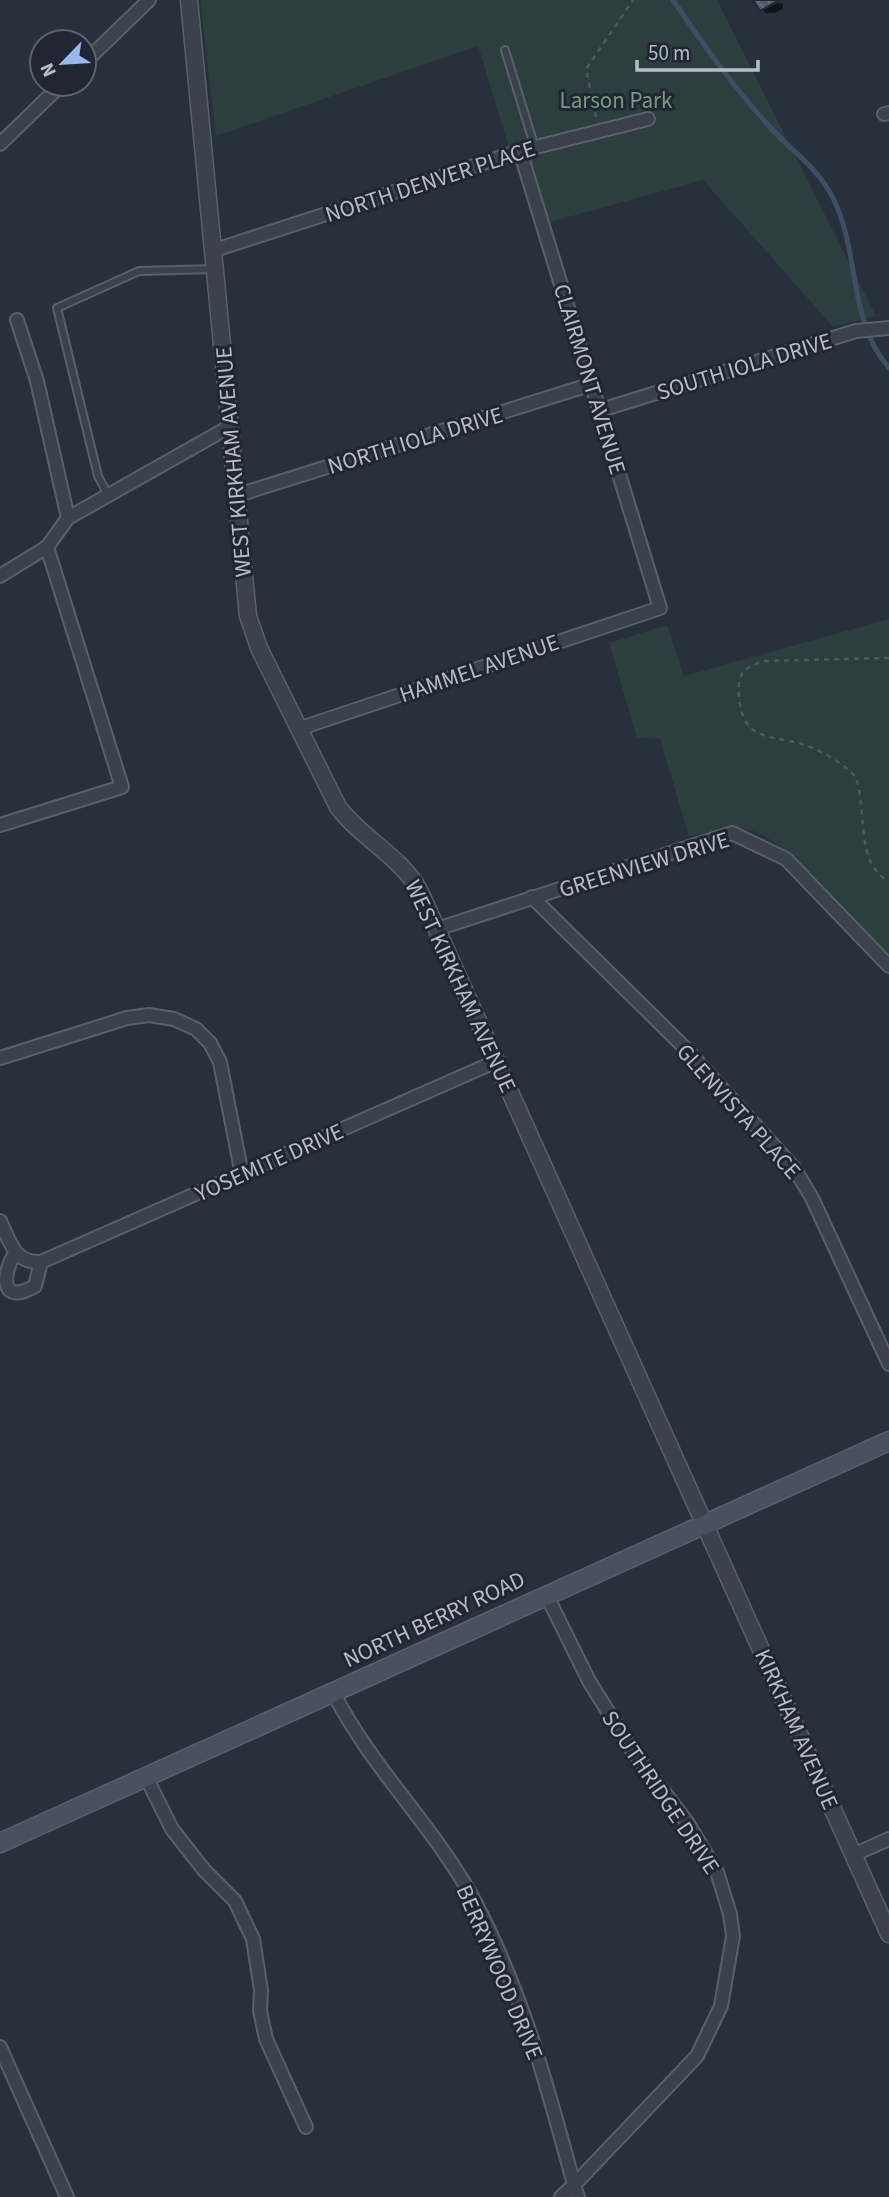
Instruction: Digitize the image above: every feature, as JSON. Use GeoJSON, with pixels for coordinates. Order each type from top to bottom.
{"type":"FeatureCollection","features":[{"type":"Feature","properties":{"kind":"main road","name":"NORTH BERRY ROAD"},"geometry":{"type":"LineString","coordinates":[[0,1843],[889,1441]]}},
{"type":"Feature","properties":{"kind":"street"},"geometry":{"type":"LineString","coordinates":[[98,49],[149,0]]}},
{"type":"Feature","properties":{"kind":"street","name":"WEST KIRKHAM AVENUE"},"geometry":{"type":"LineString","coordinates":[[189,0],[215,250],[229,427],[252,633],[338,807],[358,830],[412,877],[438,929],[705,1523]]}},
{"type":"Feature","properties":{"kind":"street"},"geometry":{"type":"LineString","coordinates":[[0,144],[48,98]]}},
{"type":"Feature","properties":{"kind":"street","name":"NORTH DENVER PLACE"},"geometry":{"type":"LineString","coordinates":[[215,250],[520,152],[648,119]]}},
{"type":"Feature","properties":{"kind":"street","name":"CLAIRMONT AVENUE"},"geometry":{"type":"LineString","coordinates":[[520,152],[660,608]]}},
{"type":"Feature","properties":{"kind":"street"},"geometry":{"type":"LineString","coordinates":[[17,320],[37,381],[68,518]]}},
{"type":"Feature","properties":{"kind":"street","name":"SOUTH IOLA DRIVE"},"geometry":{"type":"LineString","coordinates":[[601,410],[856,331],[882,328]]}},
{"type":"Feature","properties":{"kind":"street","name":"NORTH IOLA DRIVE"},"geometry":{"type":"LineString","coordinates":[[238,495],[592,384]]}},
{"type":"Feature","properties":{"kind":"street"},"geometry":{"type":"LineString","coordinates":[[0,576],[47,547],[68,518],[229,427]]}},
{"type":"Feature","properties":{"kind":"street"},"geometry":{"type":"LineString","coordinates":[[0,825],[122,787],[47,547]]}},
{"type":"Feature","properties":{"kind":"street","name":"HAMMEL AVENUE"},"geometry":{"type":"LineString","coordinates":[[298,729],[660,608]]}},
{"type":"Feature","properties":{"kind":"street","name":"GREENVIEW DRIVE"},"geometry":{"type":"LineString","coordinates":[[438,929],[732,833],[786,859],[889,966]]}},
{"type":"Feature","properties":{"kind":"street","name":"GLENVISTA PLACE"},"geometry":{"type":"LineString","coordinates":[[532,897],[685,1048],[794,1168],[812,1198],[889,1364]]}},
{"type":"Feature","properties":{"kind":"street"},"geometry":{"type":"LineString","coordinates":[[0,1058],[127,1018],[149,1015],[174,1019],[196,1029],[210,1043],[220,1062],[242,1175]]}},
{"type":"Feature","properties":{"kind":"street","name":"YOSEMITE DRIVE"},"geometry":{"type":"LineString","coordinates":[[36,1263],[497,1061]]}},
{"type":"Feature","properties":{"kind":"street"},"geometry":{"type":"LineString","coordinates":[[0,1221],[15,1253],[36,1263],[35,1286],[22,1293],[13,1292],[6,1286],[4,1277],[15,1253]]}},
{"type":"Feature","properties":{"kind":"street","name":"KIRKHAM AVENUE"},"geometry":{"type":"LineString","coordinates":[[705,1523],[889,1934]]}},
{"type":"Feature","properties":{"kind":"street","name":"SOUTHRIDGE DRIVE"},"geometry":{"type":"LineString","coordinates":[[547,1594],[603,1704],[632,1750],[687,1822],[717,1872],[730,1914],[733,1936],[721,2006],[697,2056],[576,2191]]}},
{"type":"Feature","properties":{"kind":"street","name":"BERRYWOOD DRIVE"},"geometry":{"type":"LineString","coordinates":[[333,1692],[347,1721],[442,1848],[476,1904],[534,2039],[576,2191]]}},
{"type":"Feature","properties":{"kind":"street"},"geometry":{"type":"LineString","coordinates":[[146,1777],[172,1829],[204,1870],[235,1900],[253,1939],[261,1990],[260,2011],[266,2039],[306,2127]]}},
{"type":"Feature","properties":{"kind":"street"},"geometry":{"type":"LineString","coordinates":[[853,1855],[889,1839]]}},
{"type":"Feature","properties":{"kind":"street"},"geometry":{"type":"LineString","coordinates":[[0,2047],[67,2197]]}},
{"type":"Feature","properties":{"kind":"street"},"geometry":{"type":"LineString","coordinates":[[561,2197],[576,2191]]}},
{"type":"Feature","properties":{"kind":"lane"},"geometry":{"type":"LineString","coordinates":[[505,50],[535,148]]}},
{"type":"Feature","properties":{"kind":"lane"},"geometry":{"type":"LineString","coordinates":[[109,497],[98,476],[57,308],[139,271],[216,269]]}},
{"type":"Feature","properties":{"kind":"path"},"geometry":{"type":"LineString","coordinates":[[599,131],[586,69],[633,0]]}},
{"type":"Feature","properties":{"kind":"path"},"geometry":{"type":"LineString","coordinates":[[889,658],[762,661],[744,670],[738,687],[741,712],[751,729],[763,736],[813,749],[855,776],[869,858],[877,872],[889,881]]}},
{"type":"Feature","properties":{"kind":"green space","name":"Larson Park"},"geometry":{"type":"Polygon","coordinates":[[[200,0],[717,0],[876,316],[833,327],[703,180],[547,223],[523,143],[509,147],[478,46],[216,136],[200,0]]]}},
{"type":"Feature","properties":{"kind":"green space"},"geometry":{"type":"Polygon","coordinates":[[[889,619],[889,958],[779,846],[767,838],[756,832],[736,828],[689,837],[660,739],[637,738],[609,643],[667,625],[684,676],[889,619]]]}},
{"type":"Feature","properties":{"kind":"building"},"geometry":{"type":"Polygon","coordinates":[[[753,0],[780,0],[760,11],[753,0]]]}},
{"type":"Feature","properties":{"kind":"waterway"},"geometry":{"type":"LineString","coordinates":[[673,0],[744,97],[828,189],[846,233],[859,304],[866,326],[875,348],[889,368]]}}]}
